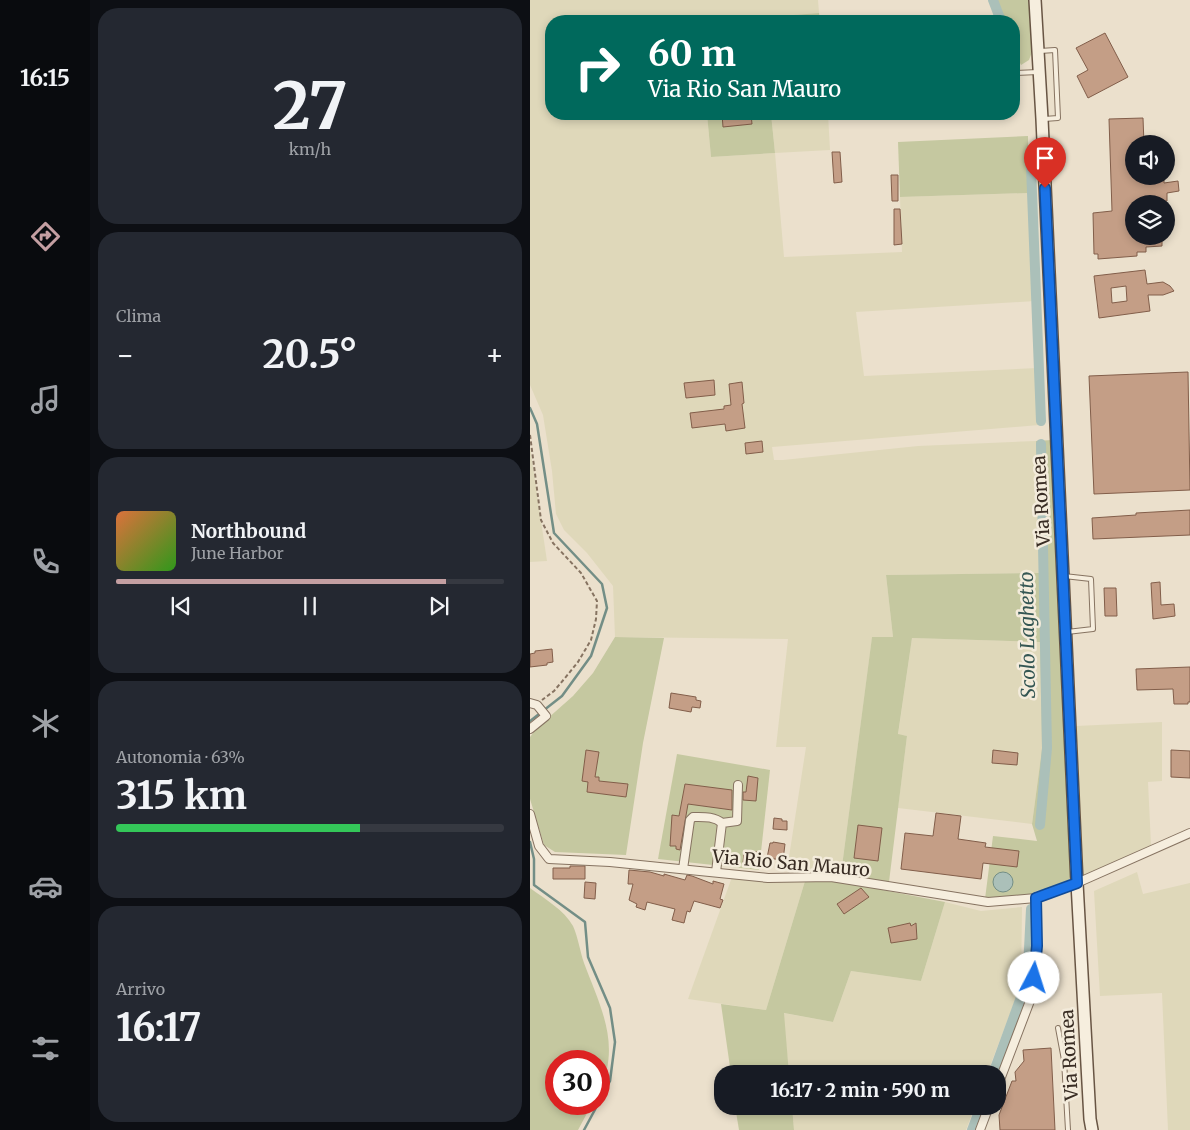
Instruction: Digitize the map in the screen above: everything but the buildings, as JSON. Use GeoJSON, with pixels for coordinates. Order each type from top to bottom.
{"type":"FeatureCollection","features":[{"type":"Feature","properties":{"kind":"main road","name":"Via Romea"},"geometry":{"type":"LineString","coordinates":[[1035,0],[1077,883],[1091,1126]]}},
{"type":"Feature","properties":{"kind":"street"},"geometry":{"type":"LineString","coordinates":[[530,729],[546,716],[533,704]]}},
{"type":"Feature","properties":{"kind":"street"},"geometry":{"type":"LineString","coordinates":[[683,869],[690,820],[693,817],[717,819],[722,823],[737,821],[738,785]]}},
{"type":"Feature","properties":{"kind":"street","name":"Via Rio San Mauro"},"geometry":{"type":"LineString","coordinates":[[530,814],[539,846],[548,859],[610,862],[768,878],[830,877],[988,902],[1036,898],[1077,883],[1190,833]]}},
{"type":"Feature","properties":{"kind":"street"},"geometry":{"type":"LineString","coordinates":[[716,872],[722,823]]}},
{"type":"Feature","properties":{"kind":"street"},"geometry":{"type":"LineString","coordinates":[[1006,1065],[1033,993],[1037,946],[1036,898]]}},
{"type":"Feature","properties":{"kind":"street"},"geometry":{"type":"LineString","coordinates":[[980,1130],[986,1115]]}},
{"type":"Feature","properties":{"kind":"lane"},"geometry":{"type":"LineString","coordinates":[[1037,51],[1055,50],[1058,118],[1042,119]]}},
{"type":"Feature","properties":{"kind":"lane"},"geometry":{"type":"LineString","coordinates":[[1020,73],[1038,72]]}},
{"type":"Feature","properties":{"kind":"lane"},"geometry":{"type":"LineString","coordinates":[[1062,576],[1091,579],[1094,629],[1065,633]]}},
{"type":"Feature","properties":{"kind":"lane"},"geometry":{"type":"LineString","coordinates":[[1058,1028],[1064,1060],[1068,1130]]}},
{"type":"Feature","properties":{"kind":"path"},"geometry":{"type":"LineString","coordinates":[[530,435],[541,520],[553,544],[581,573],[597,601],[596,619],[591,640],[578,662],[554,691],[533,704]]}},
{"type":"Feature","properties":{"kind":"shaded area"},"geometry":{"type":"Polygon","coordinates":[[[530,0],[818,0],[819,13],[794,15],[545,15],[545,120],[708,120],[711,157],[775,153],[784,257],[902,252],[900,197],[1029,193],[1035,301],[856,312],[864,376],[1037,368],[1039,425],[772,447],[774,460],[783,460],[918,446],[1036,441],[1040,573],[886,575],[893,637],[872,638],[841,874],[787,870],[806,747],[776,747],[788,639],[615,637],[613,586],[587,553],[564,530],[556,514],[552,471],[543,415],[530,385],[530,0]]]}},
{"type":"Feature","properties":{"kind":"shaded area"},"geometry":{"type":"Polygon","coordinates":[[[772,120],[828,120],[830,150],[775,153],[772,120]]]}},
{"type":"Feature","properties":{"kind":"shaded area"},"geometry":{"type":"Polygon","coordinates":[[[530,447],[547,561],[530,562],[530,447]]]}},
{"type":"Feature","properties":{"kind":"shaded area"},"geometry":{"type":"Polygon","coordinates":[[[912,638],[1040,642],[1042,749],[1032,824],[898,808],[907,736],[898,735],[912,638]]]}},
{"type":"Feature","properties":{"kind":"shaded area"},"geometry":{"type":"Polygon","coordinates":[[[1162,722],[1162,781],[1148,782],[1151,845],[1083,876],[1076,726],[1162,722]]]}},
{"type":"Feature","properties":{"kind":"shaded area"},"geometry":{"type":"Polygon","coordinates":[[[1137,872],[1143,894],[1190,883],[1190,1130],[1168,1130],[1162,993],[1100,996],[1094,891],[1137,872]]]}},
{"type":"Feature","properties":{"kind":"shaded area"},"geometry":{"type":"Polygon","coordinates":[[[732,877],[805,881],[766,1010],[688,999],[732,877]]]}},
{"type":"Feature","properties":{"kind":"shaded area"},"geometry":{"type":"Polygon","coordinates":[[[945,902],[981,911],[1022,907],[1021,985],[990,1065],[788,1065],[783,1013],[833,1022],[851,971],[921,981],[945,902]]]}},
{"type":"Feature","properties":{"kind":"shaded area"},"geometry":{"type":"Polygon","coordinates":[[[793,1115],[972,1115],[966,1130],[794,1130],[793,1115]]]}},
{"type":"Feature","properties":{"kind":"green space"},"geometry":{"type":"Polygon","coordinates":[[[991,0],[1030,0],[1032,52],[1029,60],[1021,65],[1020,15],[998,15],[991,0]]]}},
{"type":"Feature","properties":{"kind":"green space"},"geometry":{"type":"Polygon","coordinates":[[[819,13],[819,15],[794,15],[819,13]]]}},
{"type":"Feature","properties":{"kind":"green space"},"geometry":{"type":"Polygon","coordinates":[[[708,120],[772,120],[775,153],[711,157],[708,120]]]}},
{"type":"Feature","properties":{"kind":"green space"},"geometry":{"type":"Polygon","coordinates":[[[1028,136],[1029,193],[900,197],[898,142],[1028,136]]]}},
{"type":"Feature","properties":{"kind":"green space"},"geometry":{"type":"Polygon","coordinates":[[[1052,440],[1072,872],[1068,882],[1054,888],[1036,891],[1031,895],[985,899],[993,836],[1037,841],[1032,824],[1042,749],[1040,642],[912,638],[898,734],[907,736],[889,882],[841,874],[872,637],[893,637],[886,575],[1040,573],[1036,441],[1052,440]]]}},
{"type":"Feature","properties":{"kind":"green space"},"geometry":{"type":"Polygon","coordinates":[[[615,637],[664,638],[643,743],[626,855],[555,852],[544,845],[530,799],[530,737],[538,727],[573,696],[593,673],[615,637]]]}},
{"type":"Feature","properties":{"kind":"green space"},"geometry":{"type":"Polygon","coordinates":[[[677,754],[770,770],[759,870],[658,859],[677,754]]]}},
{"type":"Feature","properties":{"kind":"green space"},"geometry":{"type":"Polygon","coordinates":[[[805,881],[836,881],[945,902],[921,981],[851,971],[833,1022],[784,1013],[788,1065],[730,1065],[721,1004],[766,1010],[805,881]]]}},
{"type":"Feature","properties":{"kind":"green space"},"geometry":{"type":"Polygon","coordinates":[[[530,888],[559,910],[573,926],[584,963],[602,1010],[609,1050],[545,1050],[545,1115],[586,1115],[578,1130],[530,1130],[530,888]]]}},
{"type":"Feature","properties":{"kind":"green space"},"geometry":{"type":"Polygon","coordinates":[[[736,1115],[793,1115],[794,1130],[739,1130],[736,1115]]]}},
{"type":"Feature","properties":{"kind":"water"},"geometry":{"type":"Polygon","coordinates":[[[1003,872],[1010,875],[1013,882],[1010,889],[1003,892],[996,889],[993,882],[996,875],[1003,872]]]}},
{"type":"Feature","properties":{"kind":"waterway","name":"Scolo Laghetto"},"geometry":{"type":"LineString","coordinates":[[993,0],[999,15]]}},
{"type":"Feature","properties":{"kind":"waterway","name":"Scolo Laghetto"},"geometry":{"type":"LineString","coordinates":[[1031,167],[1041,421]]}},
{"type":"Feature","properties":{"kind":"waterway"},"geometry":{"type":"LineString","coordinates":[[530,408],[537,424],[554,533],[602,584],[607,608],[591,656],[562,696],[530,721]]}},
{"type":"Feature","properties":{"kind":"waterway","name":"Scolo Laghetto"},"geometry":{"type":"LineString","coordinates":[[1040,825],[1047,748],[1041,444]]}},
{"type":"Feature","properties":{"kind":"waterway"},"geometry":{"type":"LineString","coordinates":[[530,842],[534,859],[534,885],[585,922],[588,957],[610,1008],[615,1042],[610,1081]]}},
{"type":"Feature","properties":{"kind":"waterway","name":"Scolo Laghetto"},"geometry":{"type":"LineString","coordinates":[[996,1065],[1024,989],[1028,969],[1031,909]]}},
{"type":"Feature","properties":{"kind":"waterway"},"geometry":{"type":"LineString","coordinates":[[584,1130],[592,1115]]}},
{"type":"Feature","properties":{"kind":"waterway","name":"Scolo Laghetto"},"geometry":{"type":"LineString","coordinates":[[972,1130],[978,1115]]}},
{"type":"Feature","properties":{"kind":"route"},"geometry":{"type":"LineString","coordinates":[[1034,978],[1037,946],[1036,898],[1077,883],[1045,188]]}}]}
